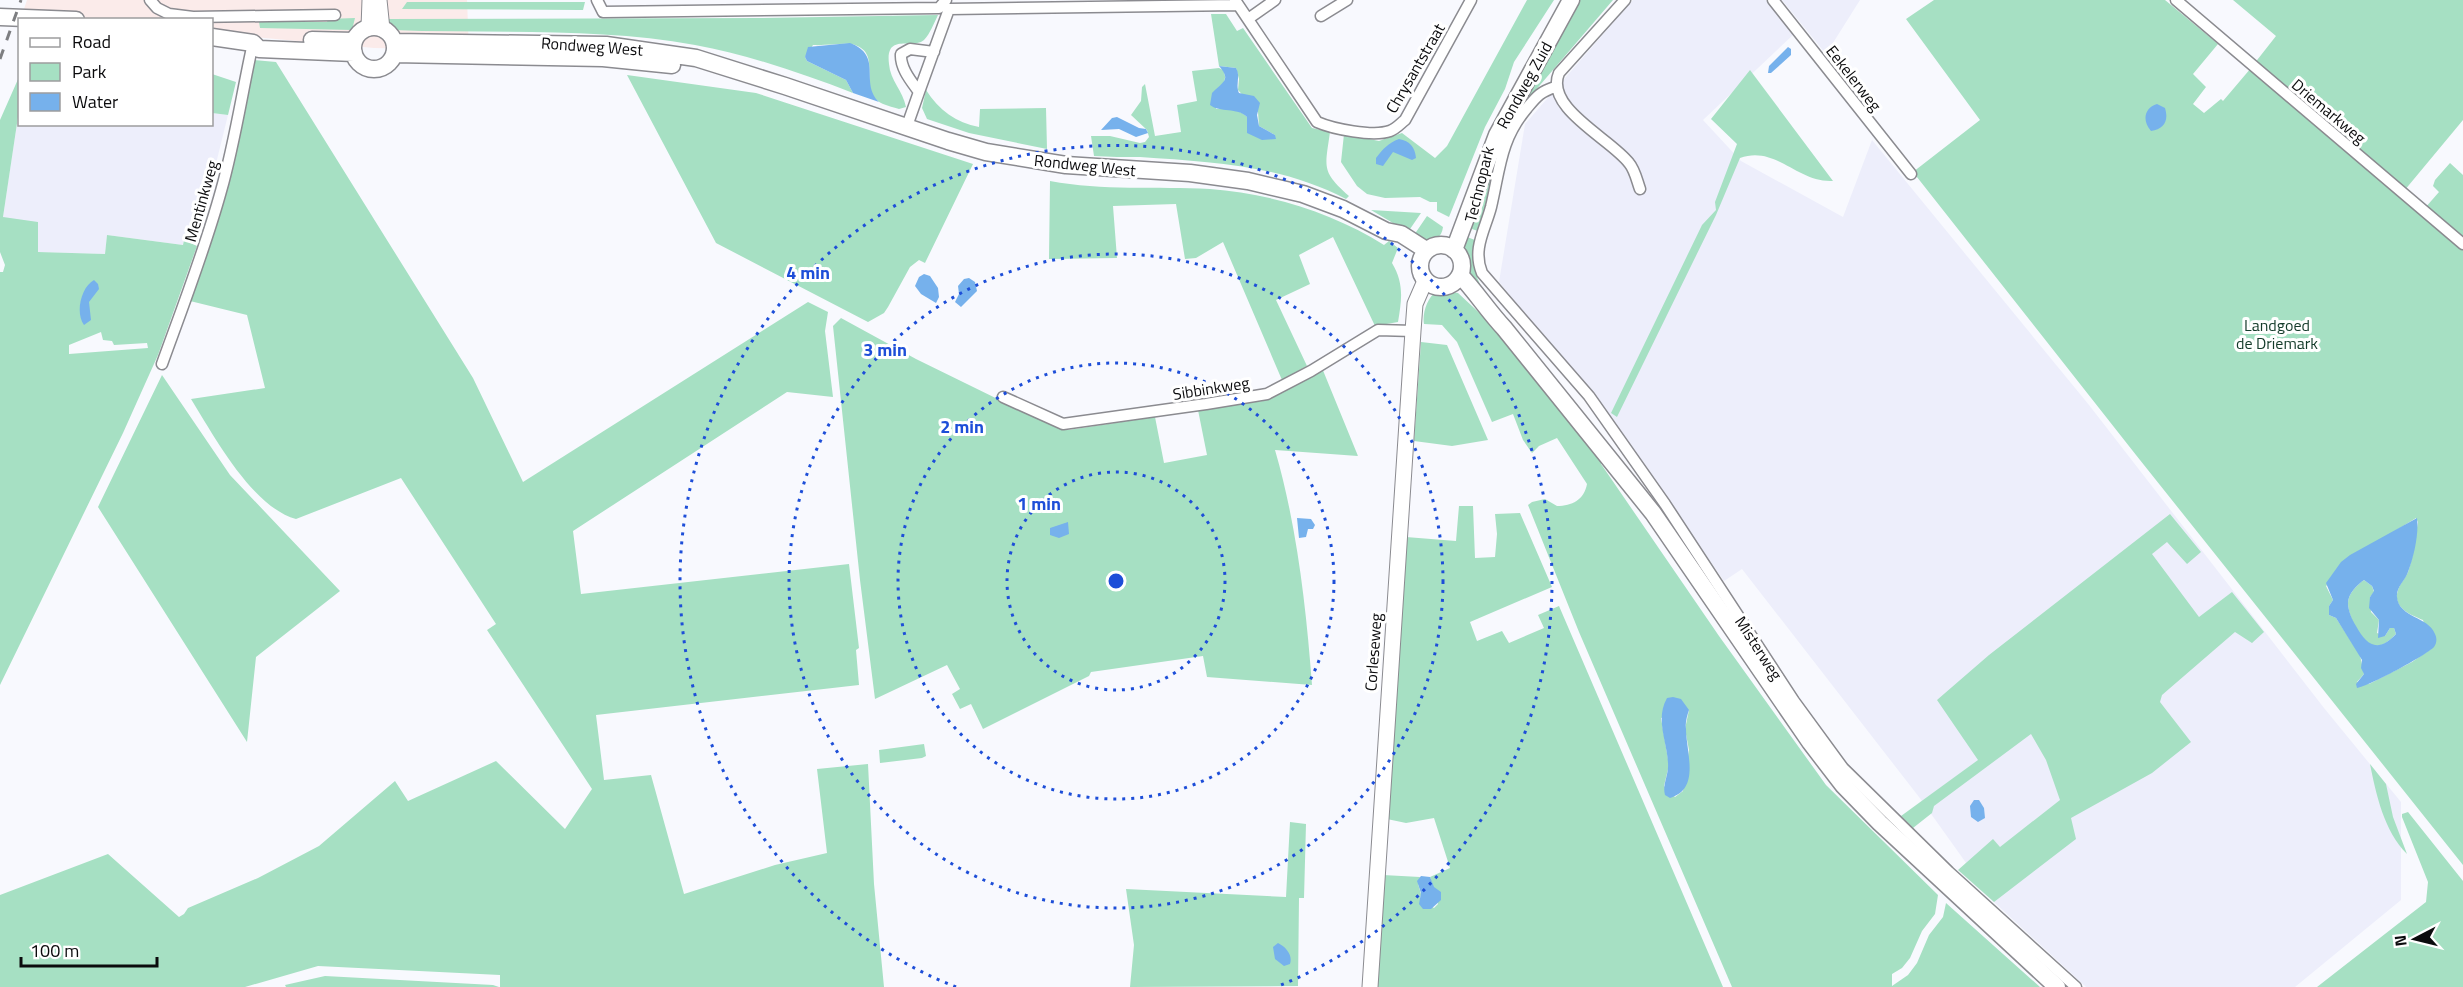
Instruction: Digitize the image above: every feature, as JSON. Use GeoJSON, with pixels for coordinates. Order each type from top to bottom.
{"type":"FeatureCollection","features":[{"type":"Feature","properties":{"kind":"main road"},"geometry":{"type":"LineString","coordinates":[[370,0],[376,28]]}},
{"type":"Feature","properties":{"kind":"main road"},"geometry":{"type":"LineString","coordinates":[[376,28],[379,0]]}},
{"type":"Feature","properties":{"kind":"main road","name":"Rondweg Zuid"},"geometry":{"type":"LineString","coordinates":[[1450,247],[1497,135],[1571,0]]}},
{"type":"Feature","properties":{"kind":"main road"},"geometry":{"type":"LineString","coordinates":[[0,17],[25,18]]}},
{"type":"Feature","properties":{"kind":"main road"},"geometry":{"type":"LineString","coordinates":[[376,28],[391,36],[394,48],[386,65],[374,69],[361,64],[354,47],[363,31],[376,28]]}},
{"type":"Feature","properties":{"kind":"main road"},"geometry":{"type":"LineString","coordinates":[[213,37],[253,43],[259,48],[354,47]]}},
{"type":"Feature","properties":{"kind":"main road","name":"Rondweg West"},"geometry":{"type":"LineString","coordinates":[[394,48],[606,45],[652,50],[704,60],[948,141],[1034,161],[1105,169],[1190,173],[1248,181],[1303,194],[1343,209],[1386,231],[1394,242],[1423,256]]}},
{"type":"Feature","properties":{"kind":"main road"},"geometry":{"type":"LineString","coordinates":[[1435,246],[1450,247],[1461,261],[1456,279],[1446,287],[1429,283],[1419,268],[1423,256],[1435,246]]}},
{"type":"Feature","properties":{"kind":"main road","name":"Misterweg"},"geometry":{"type":"LineString","coordinates":[[1456,279],[1469,298],[1484,307],[1511,337],[1653,513],[1810,742],[1843,785],[1880,823],[2057,987]]}},
{"type":"Feature","properties":{"kind":"main road","name":"Corleseweg"},"geometry":{"type":"LineString","coordinates":[[1370,987],[1413,326],[1415,304],[1429,283]]}},
{"type":"Feature","properties":{"kind":"street"},"geometry":{"type":"LineString","coordinates":[[150,0],[157,8],[169,14],[193,17],[335,15]]}},
{"type":"Feature","properties":{"kind":"street"},"geometry":{"type":"LineString","coordinates":[[597,0],[603,12],[700,5],[939,8],[945,1]]}},
{"type":"Feature","properties":{"kind":"street"},"geometry":{"type":"LineString","coordinates":[[907,126],[949,9],[1237,2],[1248,19],[1275,0]]}},
{"type":"Feature","properties":{"kind":"street"},"geometry":{"type":"LineString","coordinates":[[1321,16],[1347,0]]}},
{"type":"Feature","properties":{"kind":"street","name":"Chrysantstraat"},"geometry":{"type":"LineString","coordinates":[[1248,19],[1317,122],[1328,127],[1379,133],[1394,130],[1405,120],[1471,0]]}},
{"type":"Feature","properties":{"kind":"street","name":"Technopark"},"geometry":{"type":"LineString","coordinates":[[1482,273],[1478,250],[1491,205],[1504,144],[1518,119],[1542,91],[1555,87],[1559,73],[1625,0]]}},
{"type":"Feature","properties":{"kind":"street","name":"Eekelerweg"},"geometry":{"type":"LineString","coordinates":[[1773,0],[1911,174]]}},
{"type":"Feature","properties":{"kind":"street","name":"Driemarkweg"},"geometry":{"type":"LineString","coordinates":[[2175,0],[2463,244]]}},
{"type":"Feature","properties":{"kind":"street","name":"Mentinkweg"},"geometry":{"type":"LineString","coordinates":[[162,364],[207,239],[221,191],[253,43]]}},
{"type":"Feature","properties":{"kind":"street"},"geometry":{"type":"LineString","coordinates":[[919,92],[900,62],[901,54],[910,50],[934,52]]}},
{"type":"Feature","properties":{"kind":"street"},"geometry":{"type":"LineString","coordinates":[[1555,87],[1562,102],[1630,164],[1640,189]]}},
{"type":"Feature","properties":{"kind":"street","name":"Misterweg"},"geometry":{"type":"LineString","coordinates":[[1482,273],[1589,396],[1665,504],[1794,701],[1843,768],[1941,865],[2076,987]]}},
{"type":"Feature","properties":{"kind":"street","name":"Sibbinkweg"},"geometry":{"type":"LineString","coordinates":[[1004,397],[1063,424],[1206,404],[1267,393],[1311,371],[1378,330],[1413,326]]}},
{"type":"Feature","properties":{"kind":"shaded area"},"geometry":{"type":"Polygon","coordinates":[[[27,0],[467,0],[469,50],[374,48],[213,33],[213,18],[48,18],[22,15],[27,0]]]}},
{"type":"Feature","properties":{"kind":"shaded area"},"geometry":{"type":"Polygon","coordinates":[[[1633,0],[1766,0],[1794,34],[1703,120],[1741,161],[1843,217],[1872,140],[2089,405],[2324,708],[2401,802],[2401,900],[2295,987],[2086,987],[1994,902],[1919,797],[1742,569],[1724,581],[1613,420],[1499,282],[1525,124],[1633,0]]]}},
{"type":"Feature","properties":{"kind":"shaded area"},"geometry":{"type":"Polygon","coordinates":[[[1782,0],[1860,0],[1826,54],[1782,0]]]}},
{"type":"Feature","properties":{"kind":"shaded area"},"geometry":{"type":"Polygon","coordinates":[[[213,113],[228,115],[203,216],[186,228],[183,245],[107,235],[105,254],[38,252],[3,217],[18,117],[18,126],[213,126],[213,113]]]}},
{"type":"Feature","properties":{"kind":"green space"},"geometry":{"type":"Polygon","coordinates":[[[1527,0],[1554,0],[1514,62],[1505,89],[1485,127],[1449,217],[1437,211],[1437,202],[1430,202],[1420,197],[1385,198],[1367,194],[1357,186],[1341,162],[1344,134],[1379,141],[1402,133],[1435,158],[1447,146],[1527,0]]]}},
{"type":"Feature","properties":{"kind":"green space"},"geometry":{"type":"Polygon","coordinates":[[[1580,0],[1613,0],[1516,113],[1580,0]]]}},
{"type":"Feature","properties":{"kind":"green space","name":"Landgoed de Driemark"},"geometry":{"type":"Polygon","coordinates":[[[1934,0],[2165,0],[2218,44],[2193,74],[2206,87],[2193,104],[2204,113],[2221,99],[2223,101],[2251,68],[2463,247],[2463,865],[1913,172],[1980,120],[1906,19],[1934,0]],[[2416,518],[2379,541],[2326,586],[2333,600],[2329,606],[2329,615],[2336,618],[2360,655],[2364,674],[2357,682],[2369,684],[2412,662],[2431,649],[2423,620],[2404,610],[2397,596],[2411,563],[2418,522],[2416,518]]]}},
{"type":"Feature","properties":{"kind":"green space"},"geometry":{"type":"Polygon","coordinates":[[[2233,0],[2463,0],[2463,120],[2404,191],[2254,64],[2276,36],[2233,0]]]}},
{"type":"Feature","properties":{"kind":"green space"},"geometry":{"type":"Polygon","coordinates":[[[407,2],[585,2],[583,10],[402,9],[407,2]]]}},
{"type":"Feature","properties":{"kind":"green space"},"geometry":{"type":"Polygon","coordinates":[[[1211,14],[1226,14],[1237,31],[1243,28],[1312,128],[1330,132],[1327,168],[1334,181],[1349,196],[1346,199],[1296,179],[1246,167],[1140,157],[1094,156],[1091,136],[1110,136],[1140,143],[1145,142],[1149,137],[1147,130],[1131,115],[1141,101],[1142,87],[1145,84],[1155,136],[1181,132],[1177,105],[1197,101],[1192,71],[1219,68],[1223,70],[1225,80],[1218,88],[1216,109],[1240,112],[1247,117],[1247,129],[1275,135],[1259,126],[1258,112],[1238,90],[1239,79],[1236,68],[1219,66],[1211,14]]]}},
{"type":"Feature","properties":{"kind":"green space"},"geometry":{"type":"Polygon","coordinates":[[[938,15],[924,40],[919,43],[895,45],[891,48],[890,70],[906,107],[899,109],[885,105],[873,95],[870,88],[867,56],[863,49],[851,44],[813,45],[805,57],[807,61],[846,80],[853,93],[775,65],[695,45],[658,39],[583,33],[393,30],[386,19],[760,18],[938,15]]]}},
{"type":"Feature","properties":{"kind":"green space"},"geometry":{"type":"Polygon","coordinates":[[[355,18],[352,30],[260,28],[259,22],[327,22],[328,19],[355,18]]]}},
{"type":"Feature","properties":{"kind":"green space"},"geometry":{"type":"Polygon","coordinates":[[[254,60],[276,62],[473,378],[523,482],[808,302],[828,312],[825,331],[833,397],[787,392],[573,531],[581,594],[849,564],[859,648],[856,650],[859,685],[596,715],[604,780],[651,775],[684,894],[775,865],[827,853],[817,769],[868,764],[874,884],[884,987],[500,987],[500,975],[318,966],[245,987],[0,987],[0,895],[108,854],[179,917],[188,908],[258,878],[319,846],[395,781],[408,801],[496,761],[565,829],[592,789],[487,630],[496,624],[401,478],[296,519],[280,512],[250,486],[223,450],[191,399],[265,388],[247,315],[190,301],[254,60]]]}},
{"type":"Feature","properties":{"kind":"green space"},"geometry":{"type":"Polygon","coordinates":[[[1750,70],[1833,181],[1808,176],[1765,156],[1753,155],[1740,158],[1716,215],[1617,417],[1611,413],[1702,225],[1716,210],[1715,202],[1737,144],[1711,119],[1750,70]]]}},
{"type":"Feature","properties":{"kind":"green space"},"geometry":{"type":"Polygon","coordinates":[[[213,74],[236,82],[228,115],[213,113],[213,74]]]}},
{"type":"Feature","properties":{"kind":"green space"},"geometry":{"type":"Polygon","coordinates":[[[627,75],[756,93],[973,164],[925,263],[919,260],[910,267],[884,313],[868,322],[716,243],[627,75]]]}},
{"type":"Feature","properties":{"kind":"green space"},"geometry":{"type":"Polygon","coordinates":[[[18,79],[18,117],[3,217],[38,222],[38,252],[105,254],[107,235],[183,245],[184,240],[197,246],[158,355],[123,433],[0,685],[0,272],[3,272],[5,265],[0,252],[0,120],[18,79]],[[101,332],[69,345],[69,354],[148,348],[147,343],[114,345],[112,341],[103,340],[101,332]]]}},
{"type":"Feature","properties":{"kind":"green space"},"geometry":{"type":"Polygon","coordinates":[[[926,90],[937,104],[956,119],[979,127],[980,109],[1046,108],[1047,149],[969,133],[927,119],[922,108],[926,90]]]}},
{"type":"Feature","properties":{"kind":"green space"},"geometry":{"type":"Polygon","coordinates":[[[2450,163],[2463,175],[2463,241],[2425,208],[2439,192],[2433,186],[2435,180],[2450,163]]]}},
{"type":"Feature","properties":{"kind":"green space"},"geometry":{"type":"Polygon","coordinates":[[[1493,168],[1489,195],[1478,231],[1469,228],[1493,168]]]}},
{"type":"Feature","properties":{"kind":"green space"},"geometry":{"type":"Polygon","coordinates":[[[1050,181],[1110,187],[1232,191],[1278,200],[1323,214],[1384,245],[1389,241],[1398,248],[1392,263],[1399,277],[1401,291],[1398,322],[1375,326],[1333,237],[1299,255],[1310,284],[1276,300],[1307,366],[1282,380],[1223,242],[1196,258],[1185,259],[1176,204],[1113,206],[1117,258],[1049,259],[1050,181]]]}},
{"type":"Feature","properties":{"kind":"green space"},"geometry":{"type":"Polygon","coordinates":[[[1371,210],[1421,213],[1408,232],[1371,210]]]}},
{"type":"Feature","properties":{"kind":"green space"},"geometry":{"type":"Polygon","coordinates":[[[1427,216],[1443,227],[1442,232],[1432,240],[1412,238],[1427,216]]]}},
{"type":"Feature","properties":{"kind":"green space"},"geometry":{"type":"Polygon","coordinates":[[[1467,237],[1475,240],[1474,264],[1481,286],[1469,279],[1466,271],[1462,252],[1467,237]]]}},
{"type":"Feature","properties":{"kind":"green space"},"geometry":{"type":"Polygon","coordinates":[[[1437,292],[1458,293],[1487,320],[1604,458],[1601,464],[1719,636],[1826,785],[1938,895],[1935,914],[1922,931],[1910,958],[1902,968],[1892,974],[1892,986],[1908,975],[1917,963],[1929,935],[1943,917],[1946,903],[2040,987],[1732,987],[1579,632],[1528,505],[1545,499],[1557,506],[1568,505],[1580,498],[1587,484],[1557,438],[1539,446],[1532,453],[1523,440],[1513,414],[1492,422],[1457,342],[1442,325],[1424,324],[1425,311],[1430,297],[1437,292]],[[1689,710],[1661,718],[1669,765],[1664,786],[1675,797],[1683,791],[1689,750],[1685,729],[1689,710]]]}},
{"type":"Feature","properties":{"kind":"green space"},"geometry":{"type":"Polygon","coordinates":[[[841,318],[916,359],[1055,427],[1068,430],[1155,417],[1164,463],[1207,455],[1198,410],[1263,401],[1322,368],[1358,456],[1275,450],[1300,566],[1312,685],[1207,677],[1203,656],[1091,672],[1089,676],[983,729],[971,704],[960,709],[952,694],[960,689],[947,665],[875,699],[833,326],[841,318]]]}},
{"type":"Feature","properties":{"kind":"green space"},"geometry":{"type":"Polygon","coordinates":[[[1421,342],[1447,345],[1488,440],[1452,446],[1414,441],[1421,342]]]}},
{"type":"Feature","properties":{"kind":"green space"},"geometry":{"type":"Polygon","coordinates":[[[162,375],[230,475],[340,591],[256,657],[247,742],[98,507],[162,375]]]}},
{"type":"Feature","properties":{"kind":"green space"},"geometry":{"type":"Polygon","coordinates":[[[1459,506],[1473,506],[1475,558],[1495,557],[1497,534],[1495,514],[1520,513],[1552,587],[1470,622],[1477,641],[1502,631],[1509,643],[1544,628],[1538,615],[1559,606],[1723,987],[1375,987],[1383,875],[1420,877],[1418,884],[1420,899],[1434,908],[1438,904],[1430,877],[1450,868],[1434,818],[1406,823],[1387,819],[1406,537],[1456,541],[1459,506]]]}},
{"type":"Feature","properties":{"kind":"green space"},"geometry":{"type":"Polygon","coordinates":[[[2170,514],[2201,552],[2187,564],[2167,542],[2152,554],[2199,617],[2232,592],[2264,632],[2252,643],[2235,632],[2162,695],[2160,702],[2191,742],[2152,773],[2071,818],[2076,839],[1994,902],[1958,870],[1993,839],[2000,847],[2060,800],[2046,760],[2031,734],[1934,806],[1932,813],[1913,828],[1901,816],[1978,760],[1937,700],[1989,655],[2170,514]]]}},
{"type":"Feature","properties":{"kind":"green space"},"geometry":{"type":"Polygon","coordinates":[[[2364,580],[2372,586],[2374,592],[2370,597],[2371,612],[2379,620],[2377,633],[2385,636],[2390,628],[2394,628],[2396,634],[2378,646],[2365,641],[2360,635],[2349,609],[2348,600],[2351,593],[2364,580]]]}},
{"type":"Feature","properties":{"kind":"green space"},"geometry":{"type":"Polygon","coordinates":[[[924,744],[926,756],[922,758],[880,763],[879,750],[924,744]]]}},
{"type":"Feature","properties":{"kind":"green space"},"geometry":{"type":"Polygon","coordinates":[[[2370,764],[2386,784],[2393,817],[2407,854],[2399,845],[2387,823],[2378,800],[2370,764]]]}},
{"type":"Feature","properties":{"kind":"green space"},"geometry":{"type":"Polygon","coordinates":[[[2408,812],[2463,881],[2463,987],[2317,987],[2426,902],[2428,882],[2402,817],[2402,814],[2408,812]]]}},
{"type":"Feature","properties":{"kind":"green space"},"geometry":{"type":"Polygon","coordinates":[[[1290,822],[1306,824],[1304,898],[1299,898],[1298,986],[1130,987],[1134,945],[1126,889],[1286,897],[1290,822]]]}},
{"type":"Feature","properties":{"kind":"green space"},"geometry":{"type":"Polygon","coordinates":[[[325,976],[499,987],[286,987],[285,985],[325,976]]]}},
{"type":"Feature","properties":{"kind":"water"},"geometry":{"type":"Polygon","coordinates":[[[850,43],[860,48],[866,55],[873,94],[879,102],[853,93],[846,80],[807,61],[805,57],[808,47],[850,43]]]}},
{"type":"Feature","properties":{"kind":"water"},"geometry":{"type":"Polygon","coordinates":[[[1788,47],[1791,49],[1791,55],[1771,73],[1768,73],[1769,66],[1788,47]]]}},
{"type":"Feature","properties":{"kind":"water"},"geometry":{"type":"Polygon","coordinates":[[[1219,66],[1236,68],[1239,93],[1254,96],[1260,103],[1257,115],[1259,126],[1275,135],[1276,139],[1262,140],[1247,133],[1247,117],[1238,112],[1210,105],[1212,93],[1225,78],[1219,66]]]}},
{"type":"Feature","properties":{"kind":"water"},"geometry":{"type":"Polygon","coordinates":[[[2157,104],[2165,108],[2166,120],[2162,126],[2151,131],[2146,123],[2146,115],[2149,108],[2157,104]]]}},
{"type":"Feature","properties":{"kind":"water"},"geometry":{"type":"Polygon","coordinates":[[[1117,117],[1146,129],[1148,133],[1136,137],[1119,129],[1101,130],[1112,118],[1117,117]]]}},
{"type":"Feature","properties":{"kind":"water"},"geometry":{"type":"Polygon","coordinates":[[[1399,139],[1411,145],[1416,158],[1412,160],[1393,152],[1383,166],[1376,164],[1376,158],[1383,149],[1399,139]]]}},
{"type":"Feature","properties":{"kind":"water"},"geometry":{"type":"Polygon","coordinates":[[[924,274],[930,276],[938,288],[939,297],[936,303],[921,294],[915,286],[919,277],[924,274]]]}},
{"type":"Feature","properties":{"kind":"water"},"geometry":{"type":"Polygon","coordinates":[[[969,278],[975,282],[977,291],[961,307],[955,302],[959,294],[958,286],[964,279],[969,278]]]}},
{"type":"Feature","properties":{"kind":"water"},"geometry":{"type":"Polygon","coordinates":[[[94,280],[99,289],[89,302],[91,320],[84,325],[80,314],[81,301],[89,283],[94,280]]]}},
{"type":"Feature","properties":{"kind":"water"},"geometry":{"type":"Polygon","coordinates":[[[1297,518],[1311,519],[1315,525],[1313,529],[1308,529],[1306,537],[1299,538],[1297,518]]]}},
{"type":"Feature","properties":{"kind":"water"},"geometry":{"type":"Polygon","coordinates":[[[2417,518],[2414,552],[2397,597],[2403,609],[2431,628],[2436,639],[2434,647],[2420,657],[2384,677],[2357,688],[2356,684],[2364,674],[2361,668],[2362,660],[2336,618],[2329,615],[2329,606],[2333,600],[2326,583],[2341,562],[2417,518]],[[2364,580],[2361,582],[2351,593],[2348,606],[2360,633],[2373,645],[2378,645],[2384,644],[2396,634],[2394,628],[2390,628],[2385,636],[2378,638],[2379,620],[2369,608],[2370,597],[2374,591],[2372,586],[2364,580]]]}},
{"type":"Feature","properties":{"kind":"water"},"geometry":{"type":"Polygon","coordinates":[[[1068,522],[1069,534],[1059,538],[1050,535],[1050,528],[1068,522]]]}},
{"type":"Feature","properties":{"kind":"water"},"geometry":{"type":"Polygon","coordinates":[[[1667,698],[1681,699],[1689,710],[1686,727],[1690,769],[1686,787],[1670,798],[1665,795],[1664,791],[1668,763],[1662,714],[1667,698]]]}},
{"type":"Feature","properties":{"kind":"water"},"geometry":{"type":"Polygon","coordinates":[[[1974,800],[1979,800],[1984,808],[1985,818],[1978,822],[1971,817],[1970,806],[1974,800]]]}},
{"type":"Feature","properties":{"kind":"water"},"geometry":{"type":"Polygon","coordinates":[[[1421,876],[1430,877],[1434,887],[1441,892],[1441,900],[1431,909],[1423,909],[1419,904],[1421,893],[1417,881],[1421,876]]]}},
{"type":"Feature","properties":{"kind":"water"},"geometry":{"type":"Polygon","coordinates":[[[1278,943],[1291,957],[1290,964],[1284,966],[1275,959],[1273,947],[1278,943]]]}},
{"type":"Feature","properties":{"kind":"railway"},"geometry":{"type":"LineString","coordinates":[[0,59],[21,0]]}}]}
